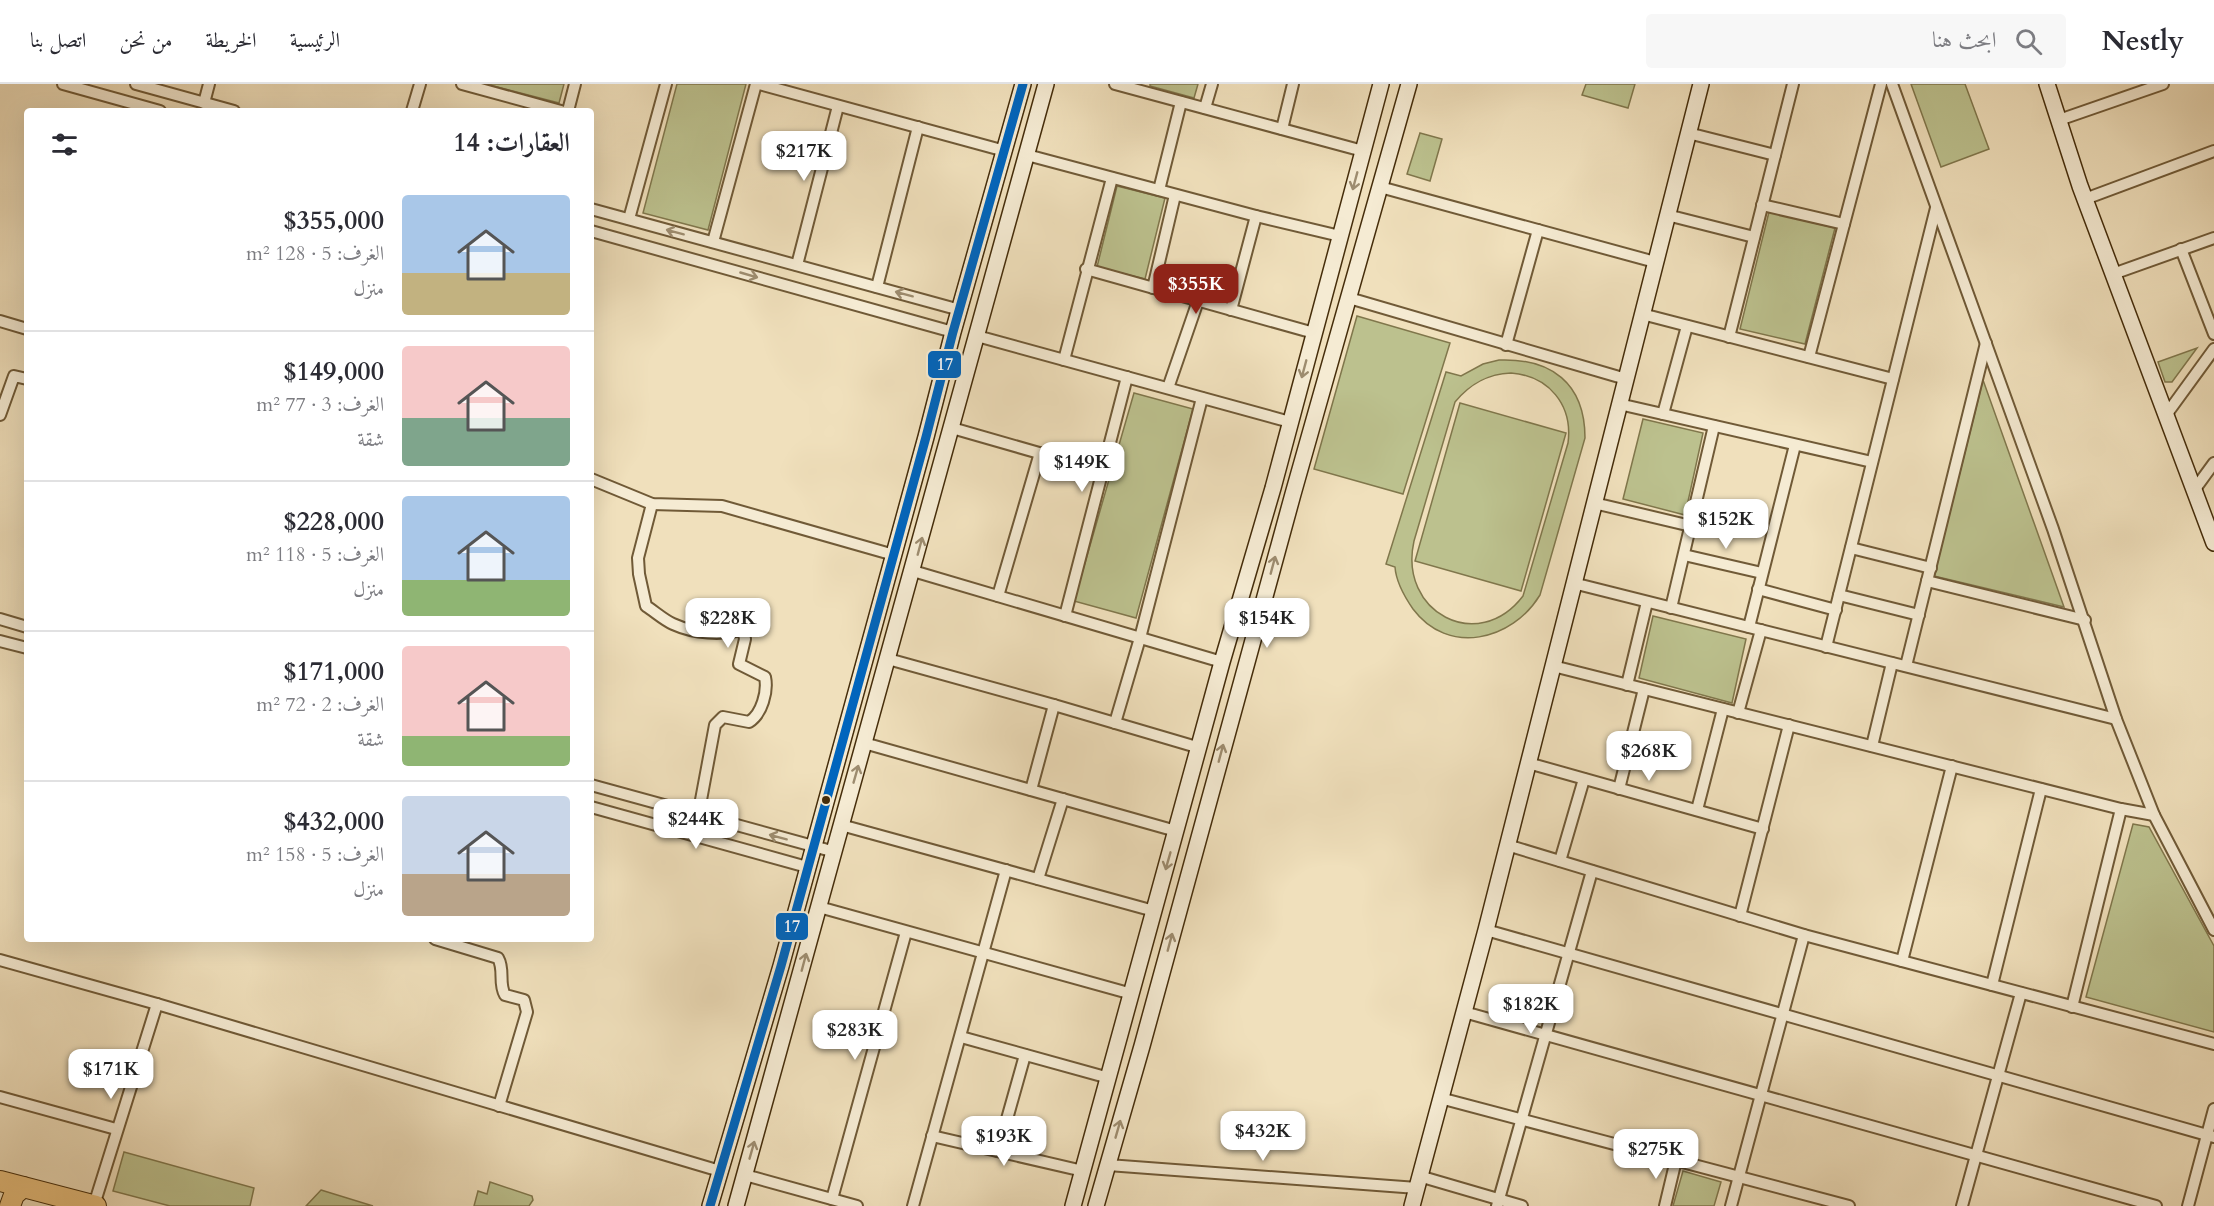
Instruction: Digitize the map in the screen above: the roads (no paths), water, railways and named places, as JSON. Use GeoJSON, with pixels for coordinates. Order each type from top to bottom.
{"type":"FeatureCollection","features":[{"type":"Feature","properties":{"kind":"highway"},"geometry":{"type":"LineString","coordinates":[[0,1181],[95,1206]]}},
{"type":"Feature","properties":{"kind":"highway"},"geometry":{"type":"LineString","coordinates":[[10,1206],[14,1195],[23,1187]]}},
{"type":"Feature","properties":{"kind":"street"},"geometry":{"type":"LineString","coordinates":[[63,84],[149,108]]}},
{"type":"Feature","properties":{"kind":"street"},"geometry":{"type":"LineString","coordinates":[[136,84],[223,108]]}},
{"type":"Feature","properties":{"kind":"street"},"geometry":{"type":"LineString","coordinates":[[204,103],[209,84]]}},
{"type":"Feature","properties":{"kind":"street"},"geometry":{"type":"LineString","coordinates":[[413,108],[420,84]]}},
{"type":"Feature","properties":{"kind":"street"},"geometry":{"type":"LineString","coordinates":[[462,84],[550,108]]}},
{"type":"Feature","properties":{"kind":"street"},"geometry":{"type":"LineString","coordinates":[[569,108],[575,84]]}},
{"type":"Feature","properties":{"kind":"street"},"geometry":{"type":"LineString","coordinates":[[629,219],[666,84]]}},
{"type":"Feature","properties":{"kind":"street"},"geometry":{"type":"LineString","coordinates":[[713,242],[758,84],[1005,151]]}},
{"type":"Feature","properties":{"kind":"street"},"geometry":{"type":"LineString","coordinates":[[710,1206],[814,847],[953,332],[1023,84]]}},
{"type":"Feature","properties":{"kind":"street"},"geometry":{"type":"LineString","coordinates":[[736,1206],[1046,84]]}},
{"type":"Feature","properties":{"kind":"street"},"geometry":{"type":"LineString","coordinates":[[1115,84],[1142,88],[1181,102],[1363,152]]}},
{"type":"Feature","properties":{"kind":"street"},"geometry":{"type":"LineString","coordinates":[[1205,108],[1212,84]]}},
{"type":"Feature","properties":{"kind":"street"},"geometry":{"type":"LineString","coordinates":[[1282,129],[1293,84]]}},
{"type":"Feature","properties":{"kind":"street"},"geometry":{"type":"LineString","coordinates":[[1073,1206],[1222,662],[1273,488],[1382,84]]}},
{"type":"Feature","properties":{"kind":"street"},"geometry":{"type":"LineString","coordinates":[[1096,1206],[1409,84]]}},
{"type":"Feature","properties":{"kind":"street"},"geometry":{"type":"LineString","coordinates":[[1412,1206],[1486,930],[1701,84]]}},
{"type":"Feature","properties":{"kind":"street"},"geometry":{"type":"LineString","coordinates":[[1729,337],[1793,84]]}},
{"type":"Feature","properties":{"kind":"street"},"geometry":{"type":"LineString","coordinates":[[1809,357],[1881,84]]}},
{"type":"Feature","properties":{"kind":"street"},"geometry":{"type":"LineString","coordinates":[[1892,84],[2085,620],[2116,719],[2154,815],[2214,930]]}},
{"type":"Feature","properties":{"kind":"street"},"geometry":{"type":"LineString","coordinates":[[2047,84],[2085,199],[2214,543]]}},
{"type":"Feature","properties":{"kind":"street"},"geometry":{"type":"LineString","coordinates":[[2059,120],[2139,88],[2163,84]]}},
{"type":"Feature","properties":{"kind":"street"},"geometry":{"type":"LineString","coordinates":[[145,107],[149,88]]}},
{"type":"Feature","properties":{"kind":"street"},"geometry":{"type":"LineString","coordinates":[[1159,190],[1181,102]]}},
{"type":"Feature","properties":{"kind":"street"},"geometry":{"type":"LineString","coordinates":[[797,265],[838,106]]}},
{"type":"Feature","properties":{"kind":"street"},"geometry":{"type":"LineString","coordinates":[[1372,122],[1396,129]]}},
{"type":"Feature","properties":{"kind":"street"},"geometry":{"type":"LineString","coordinates":[[877,287],[918,127]]}},
{"type":"Feature","properties":{"kind":"street"},"geometry":{"type":"LineString","coordinates":[[1688,133],[1775,155]]}},
{"type":"Feature","properties":{"kind":"street"},"geometry":{"type":"LineString","coordinates":[[2085,199],[2214,151]]}},
{"type":"Feature","properties":{"kind":"street"},"geometry":{"type":"LineString","coordinates":[[1027,155],[1340,236]]}},
{"type":"Feature","properties":{"kind":"street"},"geometry":{"type":"LineString","coordinates":[[1064,360],[1086,269],[1112,178]]}},
{"type":"Feature","properties":{"kind":"street"},"geometry":{"type":"LineString","coordinates":[[1380,187],[1655,262]]}},
{"type":"Feature","properties":{"kind":"street"},"geometry":{"type":"LineString","coordinates":[[1153,288],[1175,195]]}},
{"type":"Feature","properties":{"kind":"street"},"geometry":{"type":"LineString","coordinates":[[1762,205],[1844,224]]}},
{"type":"Feature","properties":{"kind":"street"},"geometry":{"type":"LineString","coordinates":[[1826,647],[1936,207]]}},
{"type":"Feature","properties":{"kind":"street"},"geometry":{"type":"LineString","coordinates":[[594,210],[960,310]]}},
{"type":"Feature","properties":{"kind":"street"},"geometry":{"type":"LineString","coordinates":[[1667,215],[1754,237]]}},
{"type":"Feature","properties":{"kind":"street"},"geometry":{"type":"LineString","coordinates":[[1231,310],[1256,216]]}},
{"type":"Feature","properties":{"kind":"street"},"geometry":{"type":"LineString","coordinates":[[650,248],[655,226]]}},
{"type":"Feature","properties":{"kind":"street"},"geometry":{"type":"LineString","coordinates":[[1506,345],[1538,230]]}},
{"type":"Feature","properties":{"kind":"street"},"geometry":{"type":"LineString","coordinates":[[594,232],[953,332]]}},
{"type":"Feature","properties":{"kind":"street"},"geometry":{"type":"LineString","coordinates":[[2113,274],[2214,238]]}},
{"type":"Feature","properties":{"kind":"street"},"geometry":{"type":"LineString","coordinates":[[2181,249],[2214,334]]}},
{"type":"Feature","properties":{"kind":"street"},"geometry":{"type":"LineString","coordinates":[[1086,269],[1314,333]]}},
{"type":"Feature","properties":{"kind":"street"},"geometry":{"type":"LineString","coordinates":[[1348,298],[1626,379]]}},
{"type":"Feature","properties":{"kind":"street"},"geometry":{"type":"LineString","coordinates":[[1168,388],[1198,301]]}},
{"type":"Feature","properties":{"kind":"street"},"geometry":{"type":"LineString","coordinates":[[1642,314],[1893,379]]}},
{"type":"Feature","properties":{"kind":"street"},"geometry":{"type":"LineString","coordinates":[[0,321],[24,328]]}},
{"type":"Feature","properties":{"kind":"street"},"geometry":{"type":"LineString","coordinates":[[1663,414],[1687,326]]}},
{"type":"Feature","properties":{"kind":"street"},"geometry":{"type":"LineString","coordinates":[[977,336],[1290,422]]}},
{"type":"Feature","properties":{"kind":"street"},"geometry":{"type":"LineString","coordinates":[[1906,666],[1986,342]]}},
{"type":"Feature","properties":{"kind":"street"},"geometry":{"type":"LineString","coordinates":[[2166,415],[2214,349]]}},
{"type":"Feature","properties":{"kind":"street"},"geometry":{"type":"LineString","coordinates":[[0,415],[14,376],[24,378]]}},
{"type":"Feature","properties":{"kind":"street"},"geometry":{"type":"LineString","coordinates":[[1065,616],[1127,377]]}},
{"type":"Feature","properties":{"kind":"street"},"geometry":{"type":"LineString","coordinates":[[1115,723],[1140,638],[1202,398]]}},
{"type":"Feature","properties":{"kind":"street"},"geometry":{"type":"LineString","coordinates":[[1619,404],[1872,462]]}},
{"type":"Feature","properties":{"kind":"street"},"geometry":{"type":"LineString","coordinates":[[1671,608],[1714,426]]}},
{"type":"Feature","properties":{"kind":"street"},"geometry":{"type":"LineString","coordinates":[[952,428],[1102,471]]}},
{"type":"Feature","properties":{"kind":"street"},"geometry":{"type":"LineString","coordinates":[[1749,627],[1795,445]]}},
{"type":"Feature","properties":{"kind":"street"},"geometry":{"type":"LineString","coordinates":[[998,596],[1040,453]]}},
{"type":"Feature","properties":{"kind":"street"},"geometry":{"type":"LineString","coordinates":[[2195,489],[2214,463]]}},
{"type":"Feature","properties":{"kind":"street"},"geometry":{"type":"LineString","coordinates":[[594,480],[652,504],[722,506],[894,555]]}},
{"type":"Feature","properties":{"kind":"street"},"geometry":{"type":"LineString","coordinates":[[1273,488],[1293,494]]}},
{"type":"Feature","properties":{"kind":"street"},"geometry":{"type":"LineString","coordinates":[[1594,503],[1691,526]]}},
{"type":"Feature","properties":{"kind":"street"},"geometry":{"type":"LineString","coordinates":[[652,504],[638,558],[646,606],[673,624],[696,630],[726,634],[743,630],[745,639],[739,664],[765,677],[767,686],[757,717],[749,722],[723,717],[714,725],[698,816]]}},
{"type":"Feature","properties":{"kind":"street"},"geometry":{"type":"LineString","coordinates":[[1851,548],[1930,568]]}},
{"type":"Feature","properties":{"kind":"street"},"geometry":{"type":"LineString","coordinates":[[1684,555],[1762,573]]}},
{"type":"Feature","properties":{"kind":"street"},"geometry":{"type":"LineString","coordinates":[[913,571],[1222,662]]}},
{"type":"Feature","properties":{"kind":"street"},"geometry":{"type":"LineString","coordinates":[[1927,581],[2085,620]]}},
{"type":"Feature","properties":{"kind":"street"},"geometry":{"type":"LineString","coordinates":[[1573,584],[2116,719]]}},
{"type":"Feature","properties":{"kind":"street"},"geometry":{"type":"LineString","coordinates":[[1758,589],[1836,610]]}},
{"type":"Feature","properties":{"kind":"street"},"geometry":{"type":"LineString","coordinates":[[1839,595],[1919,615]]}},
{"type":"Feature","properties":{"kind":"street"},"geometry":{"type":"LineString","coordinates":[[1627,685],[1647,602]]}},
{"type":"Feature","properties":{"kind":"street"},"geometry":{"type":"LineString","coordinates":[[0,619],[22,626],[12,644]]}},
{"type":"Feature","properties":{"kind":"street"},"geometry":{"type":"LineString","coordinates":[[1738,712],[1761,630]]}},
{"type":"Feature","properties":{"kind":"street"},"geometry":{"type":"LineString","coordinates":[[0,641],[24,647]]}},
{"type":"Feature","properties":{"kind":"street"},"geometry":{"type":"LineString","coordinates":[[888,659],[1200,748]]}},
{"type":"Feature","properties":{"kind":"street"},"geometry":{"type":"LineString","coordinates":[[1872,746],[1892,663]]}},
{"type":"Feature","properties":{"kind":"street"},"geometry":{"type":"LineString","coordinates":[[1553,666],[2121,809],[2154,815]]}},
{"type":"Feature","properties":{"kind":"street"},"geometry":{"type":"LineString","coordinates":[[1619,789],[1644,689]]}},
{"type":"Feature","properties":{"kind":"street"},"geometry":{"type":"LineString","coordinates":[[1031,790],[1054,705]]}},
{"type":"Feature","properties":{"kind":"street"},"geometry":{"type":"LineString","coordinates":[[1697,810],[1723,709]]}},
{"type":"Feature","properties":{"kind":"street"},"geometry":{"type":"LineString","coordinates":[[1740,916],[1789,725]]}},
{"type":"Feature","properties":{"kind":"street"},"geometry":{"type":"LineString","coordinates":[[864,743],[1176,831]]}},
{"type":"Feature","properties":{"kind":"street"},"geometry":{"type":"LineString","coordinates":[[1528,763],[1763,829]]}},
{"type":"Feature","properties":{"kind":"street"},"geometry":{"type":"LineString","coordinates":[[1902,961],[1952,766]]}},
{"type":"Feature","properties":{"kind":"street"},"geometry":{"type":"LineString","coordinates":[[1560,861],[1584,779]]}},
{"type":"Feature","properties":{"kind":"street"},"geometry":{"type":"LineString","coordinates":[[594,787],[835,852]]}},
{"type":"Feature","properties":{"kind":"street"},"geometry":{"type":"LineString","coordinates":[[1992,985],[2041,789]]}},
{"type":"Feature","properties":{"kind":"street"},"geometry":{"type":"LineString","coordinates":[[1188,792],[1209,798]]}},
{"type":"Feature","properties":{"kind":"street"},"geometry":{"type":"LineString","coordinates":[[632,817],[637,798]]}},
{"type":"Feature","properties":{"kind":"street"},"geometry":{"type":"LineString","coordinates":[[1038,879],[1063,800]]}},
{"type":"Feature","properties":{"kind":"street"},"geometry":{"type":"LineString","coordinates":[[594,808],[807,867]]}},
{"type":"Feature","properties":{"kind":"street"},"geometry":{"type":"LineString","coordinates":[[2072,1007],[2121,809]]}},
{"type":"Feature","properties":{"kind":"street"},"geometry":{"type":"LineString","coordinates":[[841,825],[1154,911]]}},
{"type":"Feature","properties":{"kind":"street"},"geometry":{"type":"LineString","coordinates":[[1507,844],[1592,872],[1804,935],[2214,1044]]}},
{"type":"Feature","properties":{"kind":"street"},"geometry":{"type":"LineString","coordinates":[[913,1206],[1006,870]]}},
{"type":"Feature","properties":{"kind":"street"},"geometry":{"type":"LineString","coordinates":[[1498,1203],[1592,872]]}},
{"type":"Feature","properties":{"kind":"street"},"geometry":{"type":"LineString","coordinates":[[819,907],[1132,993]]}},
{"type":"Feature","properties":{"kind":"street"},"geometry":{"type":"LineString","coordinates":[[1486,930],[2211,1136]]}},
{"type":"Feature","properties":{"kind":"street"},"geometry":{"type":"LineString","coordinates":[[832,1199],[906,932]]}},
{"type":"Feature","properties":{"kind":"street"},"geometry":{"type":"LineString","coordinates":[[1731,1206],[1804,935]]}},
{"type":"Feature","properties":{"kind":"street"},"geometry":{"type":"LineString","coordinates":[[445,942],[498,958],[502,964],[502,989],[505,995],[524,1000],[527,1006],[499,1106]]}},
{"type":"Feature","properties":{"kind":"street"},"geometry":{"type":"LineString","coordinates":[[0,960],[157,1004],[720,1171]]}},
{"type":"Feature","properties":{"kind":"street"},"geometry":{"type":"LineString","coordinates":[[1962,1206],[2021,993]]}},
{"type":"Feature","properties":{"kind":"street"},"geometry":{"type":"LineString","coordinates":[[770,1003],[791,1009]]}},
{"type":"Feature","properties":{"kind":"street"},"geometry":{"type":"LineString","coordinates":[[95,1206],[116,1129],[157,1004]]}},
{"type":"Feature","properties":{"kind":"street"},"geometry":{"type":"LineString","coordinates":[[1464,1012],[2156,1206]]}},
{"type":"Feature","properties":{"kind":"street"},"geometry":{"type":"LineString","coordinates":[[961,1037],[1109,1078]]}},
{"type":"Feature","properties":{"kind":"street"},"geometry":{"type":"LineString","coordinates":[[1120,1039],[1142,1046]]}},
{"type":"Feature","properties":{"kind":"street"},"geometry":{"type":"LineString","coordinates":[[998,1151],[1024,1055]]}},
{"type":"Feature","properties":{"kind":"street"},"geometry":{"type":"LineString","coordinates":[[0,1097],[116,1129]]}},
{"type":"Feature","properties":{"kind":"street"},"geometry":{"type":"LineString","coordinates":[[1440,1098],[1849,1206]]}},
{"type":"Feature","properties":{"kind":"street"},"geometry":{"type":"LineString","coordinates":[[2188,1206],[2211,1136],[2214,1109]]}},
{"type":"Feature","properties":{"kind":"street"},"geometry":{"type":"LineString","coordinates":[[932,1136],[1083,1171]]}},
{"type":"Feature","properties":{"kind":"street"},"geometry":{"type":"LineString","coordinates":[[1665,1206],[1676,1160]]}},
{"type":"Feature","properties":{"kind":"street"},"geometry":{"type":"LineString","coordinates":[[1108,1165],[1418,1182],[1498,1203],[1522,1206]]}},
{"type":"Feature","properties":{"kind":"street"},"geometry":{"type":"LineString","coordinates":[[745,1174],[857,1206]]}}]}
